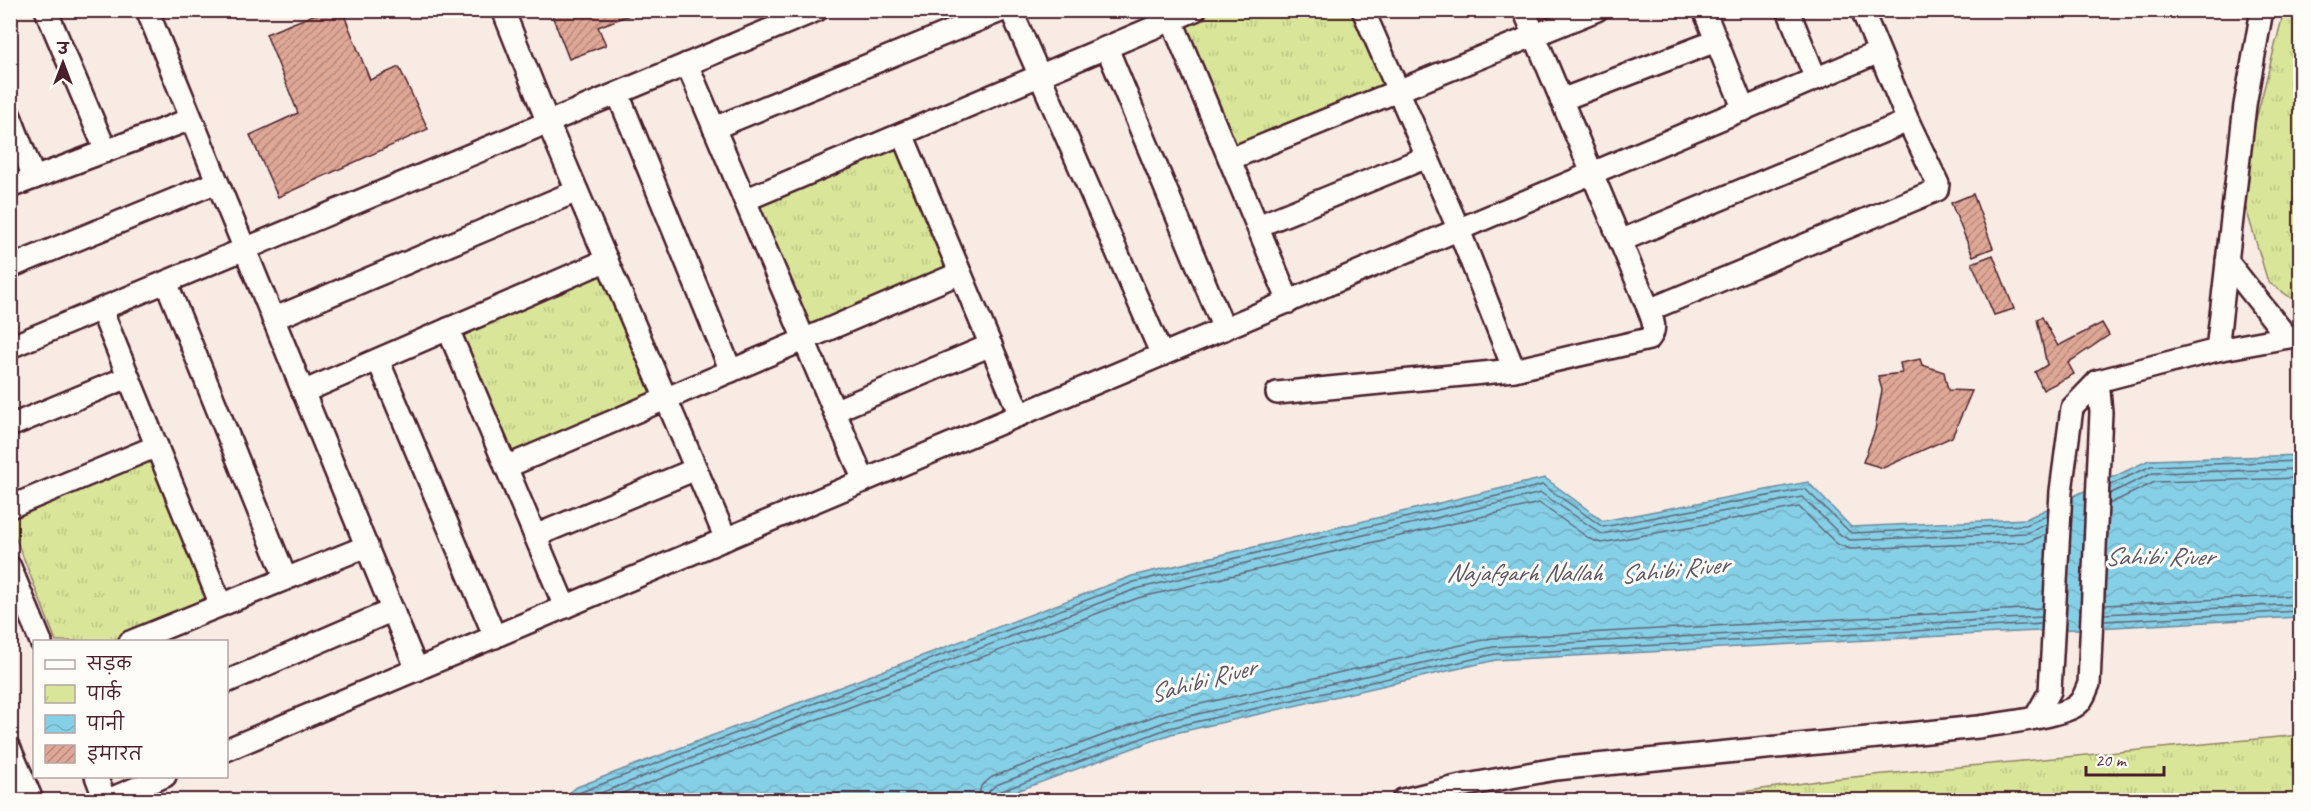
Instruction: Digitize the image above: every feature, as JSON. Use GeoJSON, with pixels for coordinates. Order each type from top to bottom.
{"type":"FeatureCollection","features":[{"type":"Feature","properties":{"kind":"street"},"geometry":{"type":"LineString","coordinates":[[46,10],[106,151]]}},
{"type":"Feature","properties":{"kind":"street"},"geometry":{"type":"LineString","coordinates":[[147,10],[417,670]]}},
{"type":"Feature","properties":{"kind":"street"},"geometry":{"type":"LineString","coordinates":[[503,10],[548,123],[726,539]]}},
{"type":"Feature","properties":{"kind":"street"},"geometry":{"type":"LineString","coordinates":[[10,347],[817,10]]}},
{"type":"Feature","properties":{"kind":"street"},"geometry":{"type":"LineString","coordinates":[[714,128],[1003,10]]}},
{"type":"Feature","properties":{"kind":"street"},"geometry":{"type":"LineString","coordinates":[[1011,10],[1162,355]]}},
{"type":"Feature","properties":{"kind":"street"},"geometry":{"type":"LineString","coordinates":[[745,200],[1196,10]]}},
{"type":"Feature","properties":{"kind":"street"},"geometry":{"type":"LineString","coordinates":[[1363,10],[1459,230],[1514,370]]}},
{"type":"Feature","properties":{"kind":"street"},"geometry":{"type":"LineString","coordinates":[[1277,393],[1514,370],[1649,339],[1654,333],[1654,324],[1649,310],[1524,10]]}},
{"type":"Feature","properties":{"kind":"street"},"geometry":{"type":"LineString","coordinates":[[1230,159],[1597,10]]}},
{"type":"Feature","properties":{"kind":"street"},"geometry":{"type":"LineString","coordinates":[[1704,10],[1744,110]]}},
{"type":"Feature","properties":{"kind":"street"},"geometry":{"type":"LineString","coordinates":[[1788,10],[1816,79]]}},
{"type":"Feature","properties":{"kind":"street"},"geometry":{"type":"LineString","coordinates":[[1649,310],[1937,189],[1938,184],[1908,121],[1862,10]]}},
{"type":"Feature","properties":{"kind":"street"},"geometry":{"type":"LineString","coordinates":[[2217,350],[2245,105],[2262,10]]}},
{"type":"Feature","properties":{"kind":"street"},"geometry":{"type":"LineString","coordinates":[[1172,21],[1289,302]]}},
{"type":"Feature","properties":{"kind":"street"},"geometry":{"type":"LineString","coordinates":[[1561,100],[1716,41]]}},
{"type":"Feature","properties":{"kind":"street"},"geometry":{"type":"LineString","coordinates":[[1107,48],[1224,329]]}},
{"type":"Feature","properties":{"kind":"street"},"geometry":{"type":"LineString","coordinates":[[228,749],[1879,52]]}},
{"type":"Feature","properties":{"kind":"street"},"geometry":{"type":"LineString","coordinates":[[687,64],[864,481]]}},
{"type":"Feature","properties":{"kind":"street"},"geometry":{"type":"LineString","coordinates":[[618,94],[731,371]]}},
{"type":"Feature","properties":{"kind":"street"},"geometry":{"type":"LineString","coordinates":[[10,116],[34,178]]}},
{"type":"Feature","properties":{"kind":"street"},"geometry":{"type":"LineString","coordinates":[[10,187],[191,119]]}},
{"type":"Feature","properties":{"kind":"street"},"geometry":{"type":"LineString","coordinates":[[1620,241],[1908,121]]}},
{"type":"Feature","properties":{"kind":"street"},"geometry":{"type":"LineString","coordinates":[[902,134],[1020,415]]}},
{"type":"Feature","properties":{"kind":"street"},"geometry":{"type":"LineString","coordinates":[[1258,226],[1427,156]]}},
{"type":"Feature","properties":{"kind":"street"},"geometry":{"type":"LineString","coordinates":[[10,267],[217,182]]}},
{"type":"Feature","properties":{"kind":"street"},"geometry":{"type":"LineString","coordinates":[[273,318],[578,191]]}},
{"type":"Feature","properties":{"kind":"street"},"geometry":{"type":"LineString","coordinates":[[303,392],[607,260]]}},
{"type":"Feature","properties":{"kind":"street"},"geometry":{"type":"LineString","coordinates":[[2227,261],[2294,336]]}},
{"type":"Feature","properties":{"kind":"street"},"geometry":{"type":"LineString","coordinates":[[506,467],[960,273]]}},
{"type":"Feature","properties":{"kind":"street"},"geometry":{"type":"LineString","coordinates":[[166,282],[286,579]]}},
{"type":"Feature","properties":{"kind":"street"},"geometry":{"type":"LineString","coordinates":[[101,309],[221,605]]}},
{"type":"Feature","properties":{"kind":"street"},"geometry":{"type":"LineString","coordinates":[[448,329],[565,607]]}},
{"type":"Feature","properties":{"kind":"street"},"geometry":{"type":"LineString","coordinates":[[2036,718],[2050,691],[2061,491],[2072,408],[2098,381],[2217,350],[2294,336]]}},
{"type":"Feature","properties":{"kind":"street"},"geometry":{"type":"LineString","coordinates":[[834,411],[991,345]]}},
{"type":"Feature","properties":{"kind":"street"},"geometry":{"type":"LineString","coordinates":[[378,360],[495,637]]}},
{"type":"Feature","properties":{"kind":"street"},"geometry":{"type":"LineString","coordinates":[[10,426],[128,377]]}},
{"type":"Feature","properties":{"kind":"street"},"geometry":{"type":"LineString","coordinates":[[1402,801],[1461,786],[1556,769],[1978,727],[2036,718],[2074,708],[2079,704],[2090,684],[2101,412],[2098,381]]}},
{"type":"Feature","properties":{"kind":"street"},"geometry":{"type":"LineString","coordinates":[[10,507],[156,446]]}},
{"type":"Feature","properties":{"kind":"street"},"geometry":{"type":"LineString","coordinates":[[535,536],[696,469]]}},
{"type":"Feature","properties":{"kind":"street"},"geometry":{"type":"LineString","coordinates":[[135,640],[367,546]]}},
{"type":"Feature","properties":{"kind":"street"},"geometry":{"type":"LineString","coordinates":[[10,567],[40,640]]}},
{"type":"Feature","properties":{"kind":"street"},"geometry":{"type":"LineString","coordinates":[[228,681],[393,610]]}},
{"type":"Feature","properties":{"kind":"street"},"geometry":{"type":"LineString","coordinates":[[10,748],[33,801]]}},
{"type":"Feature","properties":{"kind":"street"},"geometry":{"type":"LineString","coordinates":[[96,778],[106,801],[163,778]]}},
{"type":"Feature","properties":{"kind":"green space"},"geometry":{"type":"Polygon","coordinates":[[[1215,11],[1352,11],[1386,88],[1240,151],[1185,24],[1215,11]]]}},
{"type":"Feature","properties":{"kind":"green space"},"geometry":{"type":"Polygon","coordinates":[[[2284,11],[2300,11],[2300,304],[2268,282],[2239,185],[2284,11]]]}},
{"type":"Feature","properties":{"kind":"green space"},"geometry":{"type":"Polygon","coordinates":[[[898,144],[953,272],[808,335],[752,207],[898,144]]]}},
{"type":"Feature","properties":{"kind":"green space"},"geometry":{"type":"Polygon","coordinates":[[[603,268],[659,395],[513,458],[457,331],[603,268]]]}},
{"type":"Feature","properties":{"kind":"green space"},"geometry":{"type":"Polygon","coordinates":[[[151,459],[208,603],[114,640],[56,640],[11,526],[11,514],[151,459]]]}},
{"type":"Feature","properties":{"kind":"green space"},"geometry":{"type":"Polygon","coordinates":[[[2300,735],[2300,800],[1686,800],[1832,779],[2300,735]]]}},
{"type":"Feature","properties":{"kind":"water","name":"Najafgarh Nallah"},"geometry":{"type":"Polygon","coordinates":[[[2300,455],[2300,617],[1496,660],[1171,734],[993,800],[560,800],[577,787],[1132,576],[1545,478],[1603,521],[1808,482],[1851,527],[2026,519],[2149,460],[2300,455]]]}},
{"type":"Feature","properties":{"kind":"building"},"geometry":{"type":"Polygon","coordinates":[[[326,10],[342,10],[370,80],[399,67],[428,129],[278,197],[250,135],[298,113],[266,34],[326,10]]]}},
{"type":"Feature","properties":{"kind":"building"},"geometry":{"type":"Polygon","coordinates":[[[550,10],[637,10],[637,12],[598,27],[606,45],[569,59],[550,10]]]}},
{"type":"Feature","properties":{"kind":"building"},"geometry":{"type":"Polygon","coordinates":[[[1973,194],[1993,248],[1973,256],[1951,203],[1973,194]]]}},
{"type":"Feature","properties":{"kind":"building"},"geometry":{"type":"Polygon","coordinates":[[[1993,255],[2014,309],[1994,315],[1972,263],[1993,255]]]}},
{"type":"Feature","properties":{"kind":"building"},"geometry":{"type":"Polygon","coordinates":[[[2042,317],[2058,346],[2102,323],[2109,335],[2068,363],[2074,374],[2043,390],[2035,372],[2047,365],[2037,319],[2042,317]]]}},
{"type":"Feature","properties":{"kind":"building"},"geometry":{"type":"Polygon","coordinates":[[[1920,359],[1922,365],[1944,372],[1948,390],[1972,391],[1952,437],[1883,468],[1863,462],[1875,430],[1882,390],[1878,376],[1902,373],[1900,363],[1920,359]]]}},
{"type":"Feature","properties":{"kind":"water label","name":"Sahibi River"},"geometry":{"type":"Point","coordinates":[2159,556]}},
{"type":"Feature","properties":{"kind":"water label","name":"Sahibi River"},"geometry":{"type":"Point","coordinates":[1674,569]}},
{"type":"Feature","properties":{"kind":"water label","name":"Sahibi River"},"geometry":{"type":"Point","coordinates":[1202,680]}}]}
